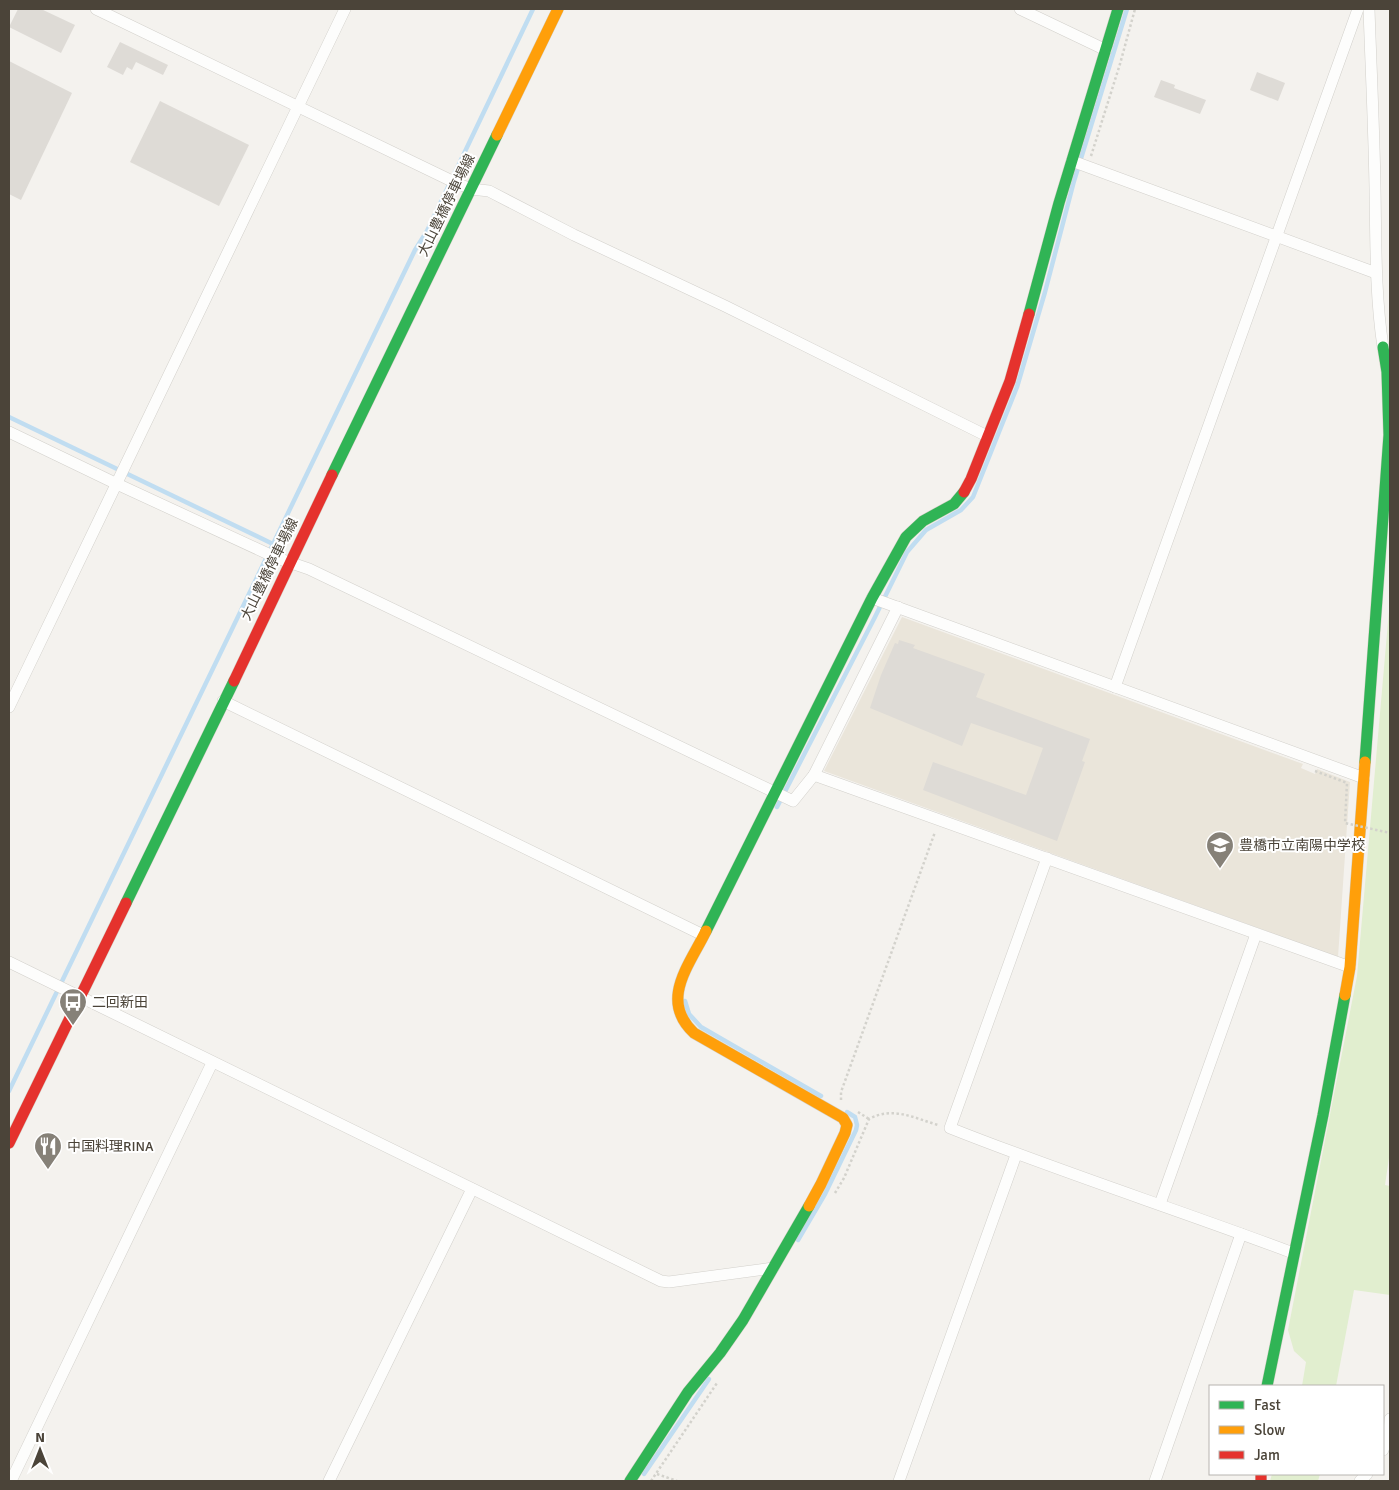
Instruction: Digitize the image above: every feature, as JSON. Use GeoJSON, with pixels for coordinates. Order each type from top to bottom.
{"type":"FeatureCollection","features":[{"type":"Feature","properties":{"kind":"street"},"geometry":{"type":"LineString","coordinates":[[96,9],[454,182],[470,189],[488,191],[574,235],[725,306],[987,436]]}},
{"type":"Feature","properties":{"kind":"street"},"geometry":{"type":"LineString","coordinates":[[9,707],[345,9]]}},
{"type":"Feature","properties":{"kind":"street","name":"大山豊橋停車場線"},"geometry":{"type":"LineString","coordinates":[[9,1143],[206,740],[289,563],[558,9]]}},
{"type":"Feature","properties":{"kind":"street"},"geometry":{"type":"LineString","coordinates":[[1020,9],[1106,50]]}},
{"type":"Feature","properties":{"kind":"street"},"geometry":{"type":"LineString","coordinates":[[630,1481],[688,1392],[720,1353],[743,1320],[821,1184],[847,1125],[843,1118],[715,1046],[686,1026],[680,1017],[676,998],[678,987],[702,935],[872,598],[906,537],[923,521],[954,504],[962,495],[1010,381],[1046,258],[1059,203],[1118,9]]}},
{"type":"Feature","properties":{"kind":"street"},"geometry":{"type":"LineString","coordinates":[[1115,687],[1358,9]]}},
{"type":"Feature","properties":{"kind":"street"},"geometry":{"type":"LineString","coordinates":[[1267,1385],[1323,1115],[1350,968],[1389,435],[1387,372],[1378,317],[1374,125],[1369,9]]}},
{"type":"Feature","properties":{"kind":"street"},"geometry":{"type":"LineString","coordinates":[[1072,161],[1376,273]]}},
{"type":"Feature","properties":{"kind":"street"},"geometry":{"type":"LineString","coordinates":[[9,432],[259,550],[309,569],[793,801],[814,775],[893,606]]}},
{"type":"Feature","properties":{"kind":"street"},"geometry":{"type":"LineString","coordinates":[[872,598],[1364,778]]}},
{"type":"Feature","properties":{"kind":"street"},"geometry":{"type":"LineString","coordinates":[[223,701],[702,935]]}},
{"type":"Feature","properties":{"kind":"street"},"geometry":{"type":"LineString","coordinates":[[814,775],[1350,968]]}},
{"type":"Feature","properties":{"kind":"street"},"geometry":{"type":"LineString","coordinates":[[1047,858],[950,1128],[1016,1155],[1160,1204],[1293,1253]]}},
{"type":"Feature","properties":{"kind":"street"},"geometry":{"type":"LineString","coordinates":[[1160,1204],[1256,934]]}},
{"type":"Feature","properties":{"kind":"street"},"geometry":{"type":"LineString","coordinates":[[9,962],[212,1063],[661,1281],[669,1282],[773,1268]]}},
{"type":"Feature","properties":{"kind":"street"},"geometry":{"type":"LineString","coordinates":[[11,1481],[212,1063]]}},
{"type":"Feature","properties":{"kind":"street"},"geometry":{"type":"LineString","coordinates":[[899,1481],[1016,1155]]}},
{"type":"Feature","properties":{"kind":"street"},"geometry":{"type":"LineString","coordinates":[[329,1481],[472,1189]]}},
{"type":"Feature","properties":{"kind":"street"},"geometry":{"type":"LineString","coordinates":[[1155,1481],[1241,1234]]}},
{"type":"Feature","properties":{"kind":"street"},"geometry":{"type":"LineString","coordinates":[[1384,1447],[1389,1432],[1390,1419]]}},
{"type":"Feature","properties":{"kind":"path"},"geometry":{"type":"LineString","coordinates":[[1086,166],[1120,64],[1135,9]]}},
{"type":"Feature","properties":{"kind":"path"},"geometry":{"type":"LineString","coordinates":[[1315,771],[1347,782],[1345,823],[1390,832]]}},
{"type":"Feature","properties":{"kind":"path"},"geometry":{"type":"LineString","coordinates":[[842,1101],[840,1098],[842,1089],[939,819]]}},
{"type":"Feature","properties":{"kind":"path"},"geometry":{"type":"LineString","coordinates":[[856,1110],[869,1119]]}},
{"type":"Feature","properties":{"kind":"path"},"geometry":{"type":"LineString","coordinates":[[834,1194],[844,1178],[869,1119],[877,1114],[893,1112],[950,1128]]}},
{"type":"Feature","properties":{"kind":"path"},"geometry":{"type":"LineString","coordinates":[[652,1481],[719,1379]]}},
{"type":"Feature","properties":{"kind":"path"},"geometry":{"type":"LineString","coordinates":[[657,1474],[677,1481]]}},
{"type":"Feature","properties":{"kind":"shaded area","name":"豊橋市立南陽中学校"},"geometry":{"type":"Polygon","coordinates":[[[902,617],[1303,764],[1301,768],[1315,774],[1317,769],[1350,782],[1338,957],[824,771],[902,617]]]}},
{"type":"Feature","properties":{"kind":"green space"},"geometry":{"type":"Polygon","coordinates":[[[1390,599],[1390,1151],[1385,1185],[1390,1186],[1390,1295],[1354,1290],[1336,1385],[1302,1385],[1306,1362],[1294,1351],[1288,1330],[1357,976],[1390,599]]]}},
{"type":"Feature","properties":{"kind":"green space"},"geometry":{"type":"Polygon","coordinates":[[[1272,1475],[1320,1475],[1318,1481],[1270,1481],[1272,1475]]]}},
{"type":"Feature","properties":{"kind":"building"},"geometry":{"type":"Polygon","coordinates":[[[18,9],[41,9],[75,25],[61,53],[9,27],[18,9]]]}},
{"type":"Feature","properties":{"kind":"building"},"geometry":{"type":"Polygon","coordinates":[[[120,42],[168,65],[163,75],[136,62],[132,70],[127,67],[123,75],[107,67],[120,42]]]}},
{"type":"Feature","properties":{"kind":"building"},"geometry":{"type":"Polygon","coordinates":[[[9,61],[72,93],[21,200],[9,194],[9,61]]]}},
{"type":"Feature","properties":{"kind":"building"},"geometry":{"type":"Polygon","coordinates":[[[1257,72],[1285,83],[1278,101],[1250,90],[1257,72]]]}},
{"type":"Feature","properties":{"kind":"building"},"geometry":{"type":"Polygon","coordinates":[[[1161,80],[1175,85],[1174,88],[1206,100],[1200,114],[1154,97],[1161,80]]]}},
{"type":"Feature","properties":{"kind":"building"},"geometry":{"type":"Polygon","coordinates":[[[160,101],[249,145],[219,206],[130,162],[160,101]]]}},
{"type":"Feature","properties":{"kind":"building"},"geometry":{"type":"Polygon","coordinates":[[[899,640],[915,645],[913,648],[985,674],[976,697],[1090,739],[1082,761],[1085,762],[1057,841],[923,790],[933,762],[1026,795],[1043,748],[971,723],[962,746],[870,708],[881,675],[895,643],[898,644],[899,640]]]}},
{"type":"Feature","properties":{"kind":"waterway"},"geometry":{"type":"LineString","coordinates":[[9,1091],[533,9]]}},
{"type":"Feature","properties":{"kind":"waterway"},"geometry":{"type":"LineString","coordinates":[[777,807],[907,552],[926,530],[961,510],[973,497],[1017,387],[1045,292],[1074,181],[1127,9]]}},
{"type":"Feature","properties":{"kind":"waterway"},"geometry":{"type":"LineString","coordinates":[[9,417],[273,544]]}},
{"type":"Feature","properties":{"kind":"waterway"},"geometry":{"type":"LineString","coordinates":[[685,1001],[689,1014],[701,1027],[821,1096]]}},
{"type":"Feature","properties":{"kind":"waterway"},"geometry":{"type":"LineString","coordinates":[[798,1240],[825,1194],[856,1130],[855,1117],[847,1112]]}},
{"type":"Feature","properties":{"kind":"waterway"},"geometry":{"type":"LineString","coordinates":[[644,1474],[709,1379]]}},
{"type":"Feature","properties":{"kind":"traffic: fast"},"geometry":{"type":"LineString","coordinates":[[1029,314],[1059,203],[1118,9]]}},
{"type":"Feature","properties":{"kind":"traffic: fast"},"geometry":{"type":"LineString","coordinates":[[332,475],[497,135]]}},
{"type":"Feature","properties":{"kind":"traffic: fast"},"geometry":{"type":"LineString","coordinates":[[1365,762],[1389,435],[1387,372],[1383,347]]}},
{"type":"Feature","properties":{"kind":"traffic: fast"},"geometry":{"type":"LineString","coordinates":[[706,931],[872,598],[906,537],[923,521],[954,504],[964,492]]}},
{"type":"Feature","properties":{"kind":"traffic: fast"},"geometry":{"type":"LineString","coordinates":[[126,903],[234,681]]}},
{"type":"Feature","properties":{"kind":"traffic: fast"},"geometry":{"type":"LineString","coordinates":[[1267,1385],[1323,1115],[1345,995]]}},
{"type":"Feature","properties":{"kind":"traffic: fast"},"geometry":{"type":"LineString","coordinates":[[630,1481],[688,1392],[720,1353],[743,1320],[809,1206]]}},
{"type":"Feature","properties":{"kind":"traffic: slow"},"geometry":{"type":"LineString","coordinates":[[497,135],[558,9]]}},
{"type":"Feature","properties":{"kind":"traffic: slow"},"geometry":{"type":"LineString","coordinates":[[1345,995],[1350,967],[1365,762]]}},
{"type":"Feature","properties":{"kind":"traffic: slow"},"geometry":{"type":"LineString","coordinates":[[706,931],[680,983],[678,995],[679,1008],[684,1021],[694,1033],[843,1118],[847,1125],[845,1133],[809,1206]]}},
{"type":"Feature","properties":{"kind":"traffic: jam"},"geometry":{"type":"LineString","coordinates":[[964,492],[1010,381],[1029,314]]}},
{"type":"Feature","properties":{"kind":"traffic: jam"},"geometry":{"type":"LineString","coordinates":[[234,681],[332,475]]}},
{"type":"Feature","properties":{"kind":"traffic: jam"},"geometry":{"type":"LineString","coordinates":[[9,1143],[126,903]]}},
{"type":"Feature","properties":{"kind":"traffic: jam"},"geometry":{"type":"LineString","coordinates":[[1261,1475],[1261,1481]]}},
{"type":"Feature","properties":{"kind":"place","name":"豊橋市立南陽中学校"},"geometry":{"type":"Point","coordinates":[1220,869]}},
{"type":"Feature","properties":{"kind":"place","name":"二回新田"},"geometry":{"type":"Point","coordinates":[73,1026]}},
{"type":"Feature","properties":{"kind":"place","name":"中国料理RINA"},"geometry":{"type":"Point","coordinates":[48,1170]}}]}
